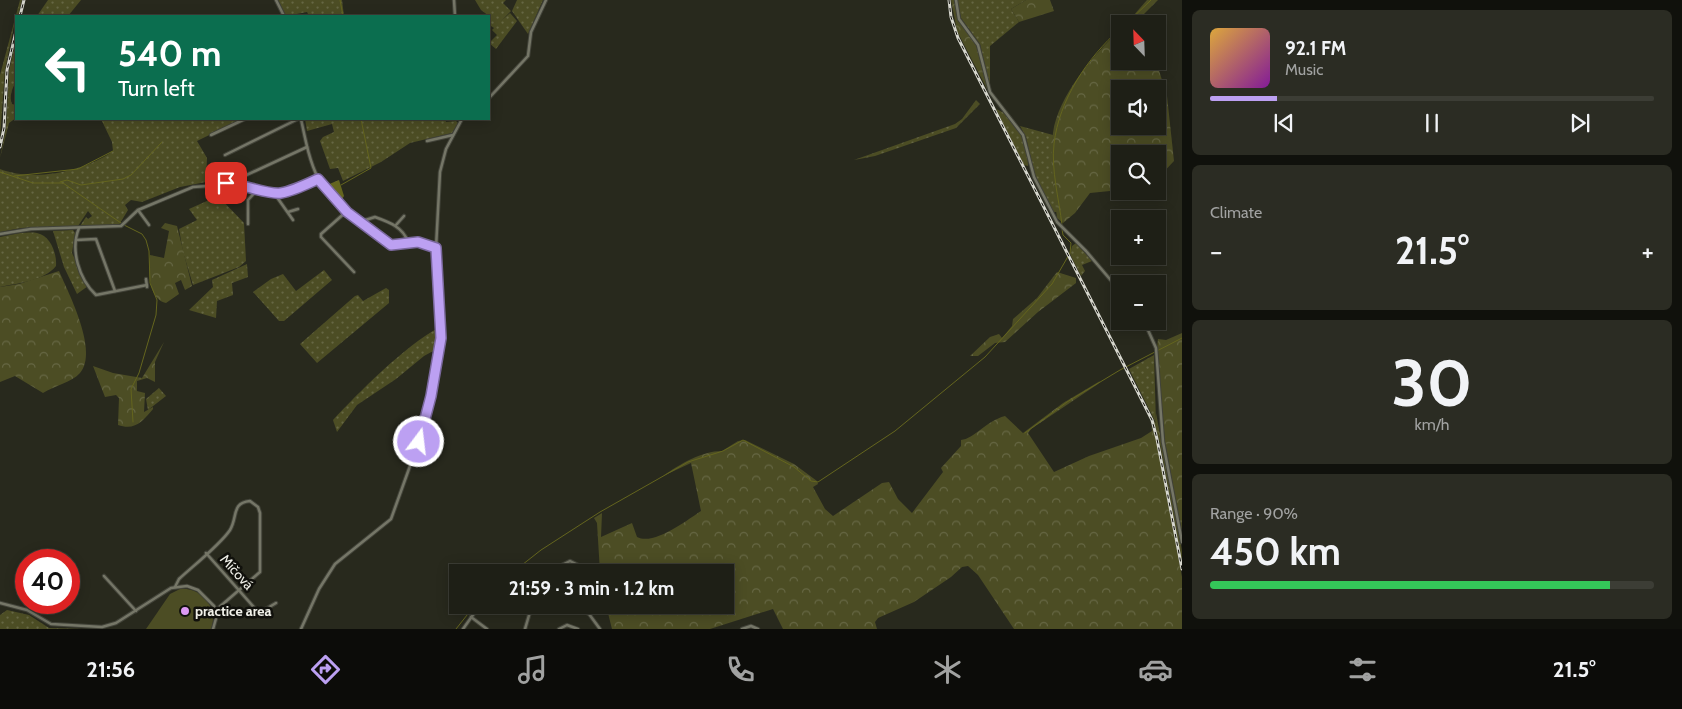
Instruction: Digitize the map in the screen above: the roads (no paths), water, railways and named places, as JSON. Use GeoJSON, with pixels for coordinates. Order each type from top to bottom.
{"type":"FeatureCollection","features":[{"type":"Feature","properties":{"kind":"street"},"geometry":{"type":"LineString","coordinates":[[276,0],[284,15]]}},
{"type":"Feature","properties":{"kind":"street"},"geometry":{"type":"LineString","coordinates":[[454,0],[455,15]]}},
{"type":"Feature","properties":{"kind":"street"},"geometry":{"type":"LineString","coordinates":[[490,97],[528,56],[531,32],[546,0]]}},
{"type":"Feature","properties":{"kind":"street"},"geometry":{"type":"LineString","coordinates":[[956,0],[959,18],[974,38],[980,52],[990,92],[1023,135],[1034,176],[1057,222],[1086,251],[1111,280]]}},
{"type":"Feature","properties":{"kind":"street"},"geometry":{"type":"LineString","coordinates":[[211,135],[243,120]]}},
{"type":"Feature","properties":{"kind":"street"},"geometry":{"type":"LineString","coordinates":[[225,155],[298,120]]}},
{"type":"Feature","properties":{"kind":"street"},"geometry":{"type":"LineString","coordinates":[[300,120],[318,179],[347,212],[391,245],[424,242],[436,248]]}},
{"type":"Feature","properties":{"kind":"street"},"geometry":{"type":"LineString","coordinates":[[301,629],[325,578],[339,560],[391,520],[416,452],[431,396],[441,338],[436,248],[440,172],[446,149],[461,120]]}},
{"type":"Feature","properties":{"kind":"street"},"geometry":{"type":"LineString","coordinates":[[427,141],[453,135]]}},
{"type":"Feature","properties":{"kind":"street"},"geometry":{"type":"LineString","coordinates":[[238,184],[240,178],[307,147]]}},
{"type":"Feature","properties":{"kind":"street"},"geometry":{"type":"LineString","coordinates":[[0,234],[31,229],[121,226],[138,210],[183,189],[212,184],[238,184],[274,193],[282,193],[318,179]]}},
{"type":"Feature","properties":{"kind":"street"},"geometry":{"type":"LineString","coordinates":[[248,224],[248,200],[258,189]]}},
{"type":"Feature","properties":{"kind":"street"},"geometry":{"type":"LineString","coordinates":[[274,193],[293,220]]}},
{"type":"Feature","properties":{"kind":"street"},"geometry":{"type":"LineString","coordinates":[[288,212],[298,209]]}},
{"type":"Feature","properties":{"kind":"street"},"geometry":{"type":"LineString","coordinates":[[138,210],[149,224]]}},
{"type":"Feature","properties":{"kind":"street"},"geometry":{"type":"LineString","coordinates":[[347,212],[321,234],[321,237],[354,272]]}},
{"type":"Feature","properties":{"kind":"street"},"geometry":{"type":"LineString","coordinates":[[396,225],[404,216]]}},
{"type":"Feature","properties":{"kind":"street"},"geometry":{"type":"LineString","coordinates":[[359,222],[375,217],[396,225],[406,236],[408,242]]}},
{"type":"Feature","properties":{"kind":"street"},"geometry":{"type":"LineString","coordinates":[[79,228],[74,254],[94,293],[98,295],[147,286],[146,279]]}},
{"type":"Feature","properties":{"kind":"street"},"geometry":{"type":"LineString","coordinates":[[76,240],[96,239],[115,291]]}},
{"type":"Feature","properties":{"kind":"street"},"geometry":{"type":"LineString","coordinates":[[1148,330],[1156,348],[1163,442],[1182,542]]}},
{"type":"Feature","properties":{"kind":"street"},"geometry":{"type":"LineString","coordinates":[[175,587],[179,579],[230,530],[235,510],[239,504],[250,501],[258,507],[261,568],[258,576],[216,610]]}},
{"type":"Feature","properties":{"kind":"street","name":"Míčová"},"geometry":{"type":"LineString","coordinates":[[206,553],[260,613],[276,603]]}},
{"type":"Feature","properties":{"kind":"street"},"geometry":{"type":"LineString","coordinates":[[564,564],[570,561],[576,564]]}},
{"type":"Feature","properties":{"kind":"street"},"geometry":{"type":"LineString","coordinates":[[104,576],[136,611]]}},
{"type":"Feature","properties":{"kind":"street"},"geometry":{"type":"LineString","coordinates":[[0,603],[27,610],[51,624],[71,623],[94,627],[116,623],[175,587],[187,586],[198,590],[211,602],[216,610],[213,629]]}},
{"type":"Feature","properties":{"kind":"street"},"geometry":{"type":"LineString","coordinates":[[463,629],[473,614]]}},
{"type":"Feature","properties":{"kind":"street"},"geometry":{"type":"LineString","coordinates":[[525,629],[529,614]]}},
{"type":"Feature","properties":{"kind":"street"},"geometry":{"type":"LineString","coordinates":[[589,614],[600,629]]}},
{"type":"Feature","properties":{"kind":"street"},"geometry":{"type":"LineString","coordinates":[[471,617],[486,629]]}},
{"type":"Feature","properties":{"kind":"street"},"geometry":{"type":"LineString","coordinates":[[559,629],[567,626],[578,629]]}},
{"type":"Feature","properties":{"kind":"street"},"geometry":{"type":"LineString","coordinates":[[742,629],[751,626],[758,629]]}},
{"type":"Feature","properties":{"kind":"water"},"geometry":{"type":"Polygon","coordinates":[[[339,180],[344,196],[341,201],[327,185],[339,180]]]}},
{"type":"Feature","properties":{"kind":"waterway"},"geometry":{"type":"LineString","coordinates":[[340,0],[343,15]]}},
{"type":"Feature","properties":{"kind":"waterway"},"geometry":{"type":"LineString","coordinates":[[1135,15],[1151,0]]}},
{"type":"Feature","properties":{"kind":"waterway"},"geometry":{"type":"LineString","coordinates":[[1062,225],[1053,154],[1057,128],[1068,96],[1076,81],[1096,53],[1111,37]]}},
{"type":"Feature","properties":{"kind":"waterway"},"geometry":{"type":"LineString","coordinates":[[341,185],[371,168],[361,120]]}},
{"type":"Feature","properties":{"kind":"waterway"},"geometry":{"type":"LineString","coordinates":[[60,182],[67,180],[81,185],[123,179],[131,175],[162,142]]}},
{"type":"Feature","properties":{"kind":"waterway"},"geometry":{"type":"LineString","coordinates":[[14,176],[78,169],[113,151]]}},
{"type":"Feature","properties":{"kind":"waterway"},"geometry":{"type":"LineString","coordinates":[[0,172],[33,183],[63,183],[121,223]]}},
{"type":"Feature","properties":{"kind":"waterway"},"geometry":{"type":"LineString","coordinates":[[124,225],[142,234],[146,240],[149,251],[150,283],[157,300],[156,315],[139,373],[131,389],[133,422]]}},
{"type":"Feature","properties":{"kind":"waterway"},"geometry":{"type":"LineString","coordinates":[[523,564],[541,550],[600,512],[688,462],[723,451],[743,440],[794,467],[811,481],[818,482],[895,431],[985,357],[1052,284],[1070,253],[1071,243],[1063,235],[1062,229]]}},
{"type":"Feature","properties":{"kind":"waterway"},"geometry":{"type":"LineString","coordinates":[[1025,433],[1067,402],[1120,370],[1182,338]]}},
{"type":"Feature","properties":{"kind":"waterway"},"geometry":{"type":"LineString","coordinates":[[456,629],[468,614]]}},
{"type":"Feature","properties":{"kind":"railway"},"geometry":{"type":"LineString","coordinates":[[20,15],[24,0]]}},
{"type":"Feature","properties":{"kind":"railway"},"geometry":{"type":"LineString","coordinates":[[949,0],[951,17],[958,38],[1152,420],[1182,569]]}},
{"type":"Feature","properties":{"kind":"railway"},"geometry":{"type":"LineString","coordinates":[[0,147],[4,128],[7,70],[15,35]]}},
{"type":"Feature","properties":{"kind":"place","name":"practice area"},"geometry":{"type":"Point","coordinates":[185,611]}}]}
